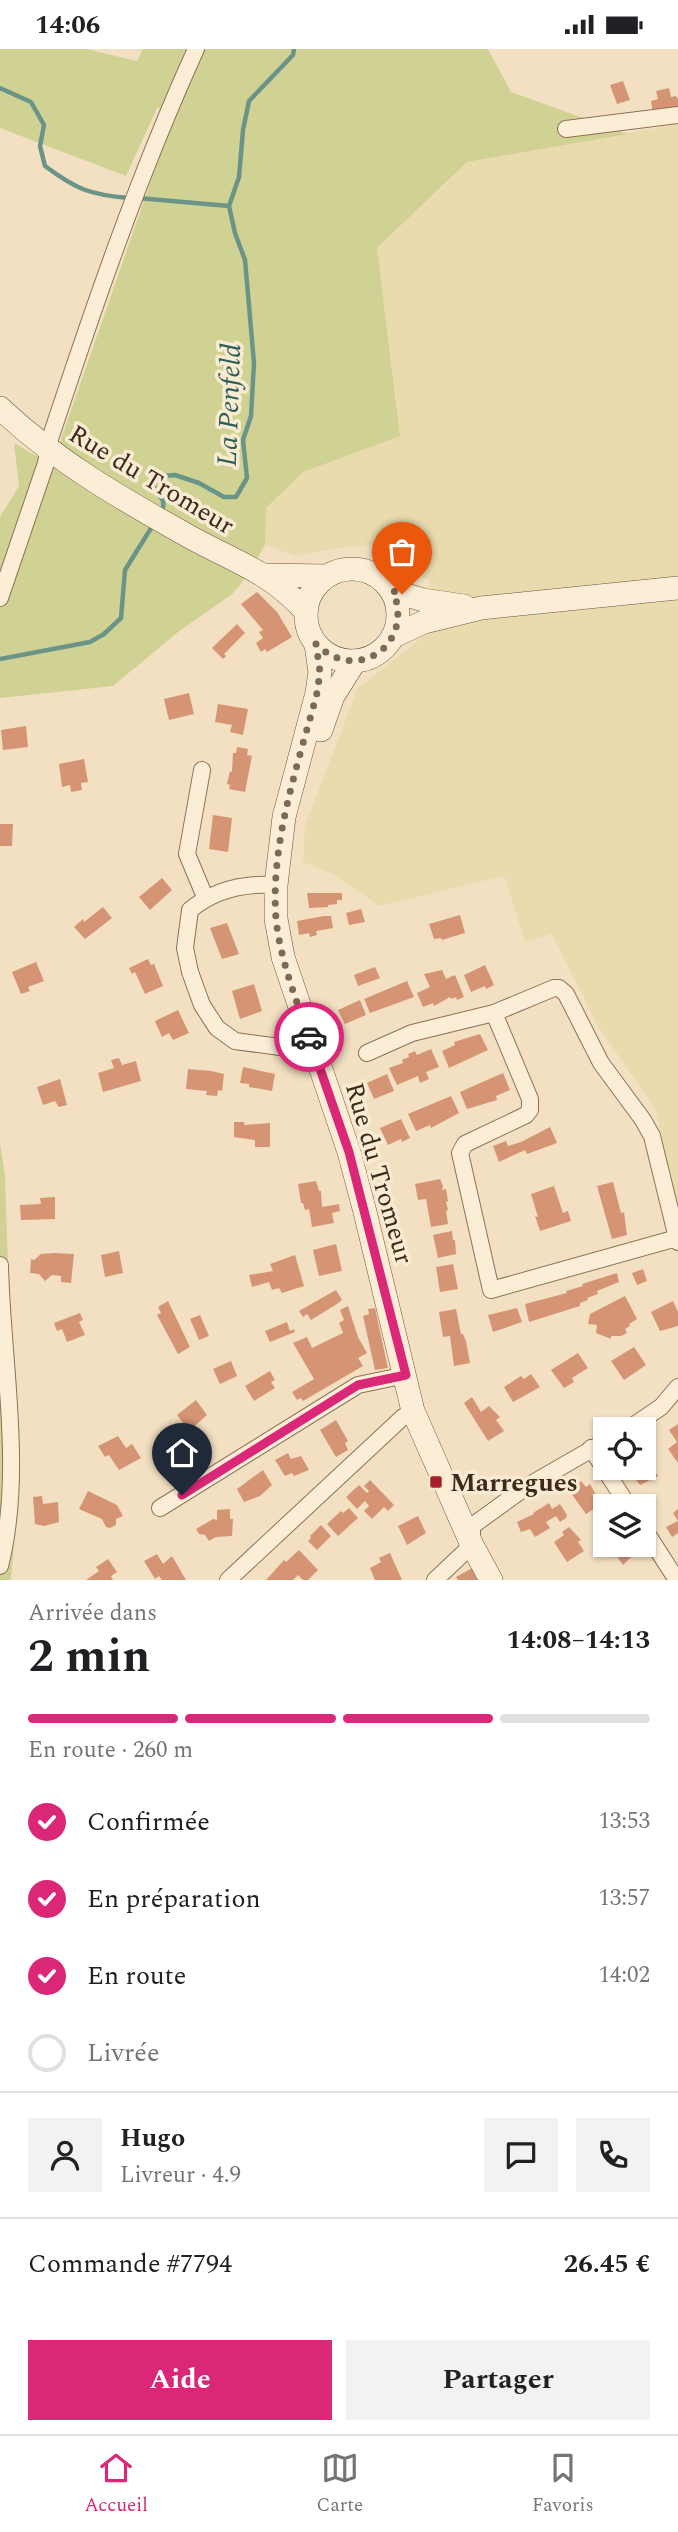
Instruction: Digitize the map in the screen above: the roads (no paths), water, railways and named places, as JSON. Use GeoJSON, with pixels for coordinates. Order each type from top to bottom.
{"type":"FeatureCollection","features":[{"type":"Feature","properties":{"kind":"main road","name":"Rue du Tromeur"},"geometry":{"type":"LineString","coordinates":[[5,414],[48,451],[88,479],[205,546],[265,575],[306,612]]}},
{"type":"Feature","properties":{"kind":"main road"},"geometry":{"type":"LineString","coordinates":[[351,568],[363,569],[385,581],[393,591],[399,613],[394,636],[384,649],[371,658],[355,661],[338,659],[316,644],[310,635],[306,612],[312,592],[327,576],[351,568]]}},
{"type":"Feature","properties":{"kind":"main road","name":"Rue du Tromeur"},"geometry":{"type":"LineString","coordinates":[[265,575],[327,576]]}},
{"type":"Feature","properties":{"kind":"main road"},"geometry":{"type":"LineString","coordinates":[[394,636],[424,622],[481,608],[678,588]]}},
{"type":"Feature","properties":{"kind":"main road"},"geometry":{"type":"LineString","coordinates":[[393,591],[424,600],[481,608]]}},
{"type":"Feature","properties":{"kind":"main road","name":"Rue du Tromeur"},"geometry":{"type":"LineString","coordinates":[[316,644],[320,672],[317,693],[284,817],[277,875],[276,919],[283,957],[349,1152],[413,1411],[472,1536],[500,1580]]}},
{"type":"Feature","properties":{"kind":"main road","name":"Rue du Tromeur"},"geometry":{"type":"LineString","coordinates":[[277,875],[333,696],[355,661]]}},
{"type":"Feature","properties":{"kind":"main road","name":"Rue du Tromeur"},"geometry":{"type":"LineString","coordinates":[[406,1375],[491,1580]]}},
{"type":"Feature","properties":{"kind":"street"},"geometry":{"type":"LineString","coordinates":[[0,598],[112,253],[167,113],[196,49]]}},
{"type":"Feature","properties":{"kind":"street"},"geometry":{"type":"LineString","coordinates":[[566,129],[678,115]]}},
{"type":"Feature","properties":{"kind":"street"},"geometry":{"type":"LineString","coordinates":[[201,770],[187,854],[205,897]]}},
{"type":"Feature","properties":{"kind":"street"},"geometry":{"type":"LineString","coordinates":[[277,875],[258,884],[230,888],[205,897],[190,910],[185,948],[202,1005],[217,1028],[234,1041],[280,1047],[311,1042]]}},
{"type":"Feature","properties":{"kind":"street"},"geometry":{"type":"LineString","coordinates":[[368,1053],[412,1033],[494,1013],[559,988],[566,994],[601,1063],[652,1136],[678,1240],[491,1290],[460,1153],[465,1144],[526,1115],[530,1105],[530,1099],[494,1013]]}},
{"type":"Feature","properties":{"kind":"street"},"geometry":{"type":"LineString","coordinates":[[0,1265],[10,1467],[6,1538],[0,1566]]}},
{"type":"Feature","properties":{"kind":"street"},"geometry":{"type":"LineString","coordinates":[[160,1508],[358,1385],[406,1375]]}},
{"type":"Feature","properties":{"kind":"street"},"geometry":{"type":"LineString","coordinates":[[646,1417],[661,1407],[678,1387]]}},
{"type":"Feature","properties":{"kind":"street"},"geometry":{"type":"LineString","coordinates":[[228,1580],[403,1417],[413,1411]]}},
{"type":"Feature","properties":{"kind":"street"},"geometry":{"type":"LineString","coordinates":[[435,1580],[472,1536],[526,1487],[593,1448]]}},
{"type":"Feature","properties":{"kind":"street"},"geometry":{"type":"LineString","coordinates":[[656,1549],[671,1575]]}},
{"type":"Feature","properties":{"kind":"waterway","name":"La Penfeld"},"geometry":{"type":"LineString","coordinates":[[161,512],[163,502],[154,489],[154,482],[163,476],[175,475],[199,483],[224,497],[236,497],[247,478],[243,440],[251,416],[254,363],[245,260],[229,206],[239,177],[243,130],[249,101],[293,55],[294,49]]}},
{"type":"Feature","properties":{"kind":"waterway"},"geometry":{"type":"LineString","coordinates":[[0,88],[31,102],[44,125],[40,146],[45,166],[84,189],[129,198]]}},
{"type":"Feature","properties":{"kind":"waterway"},"geometry":{"type":"LineString","coordinates":[[138,198],[229,206]]}},
{"type":"Feature","properties":{"kind":"waterway","name":"La Penfeld"},"geometry":{"type":"LineString","coordinates":[[0,659],[90,642],[104,634],[121,618],[125,570],[153,525]]}},
{"type":"Feature","properties":{"kind":"place","name":"Marregues"},"geometry":{"type":"Point","coordinates":[436,1482]}}]}
